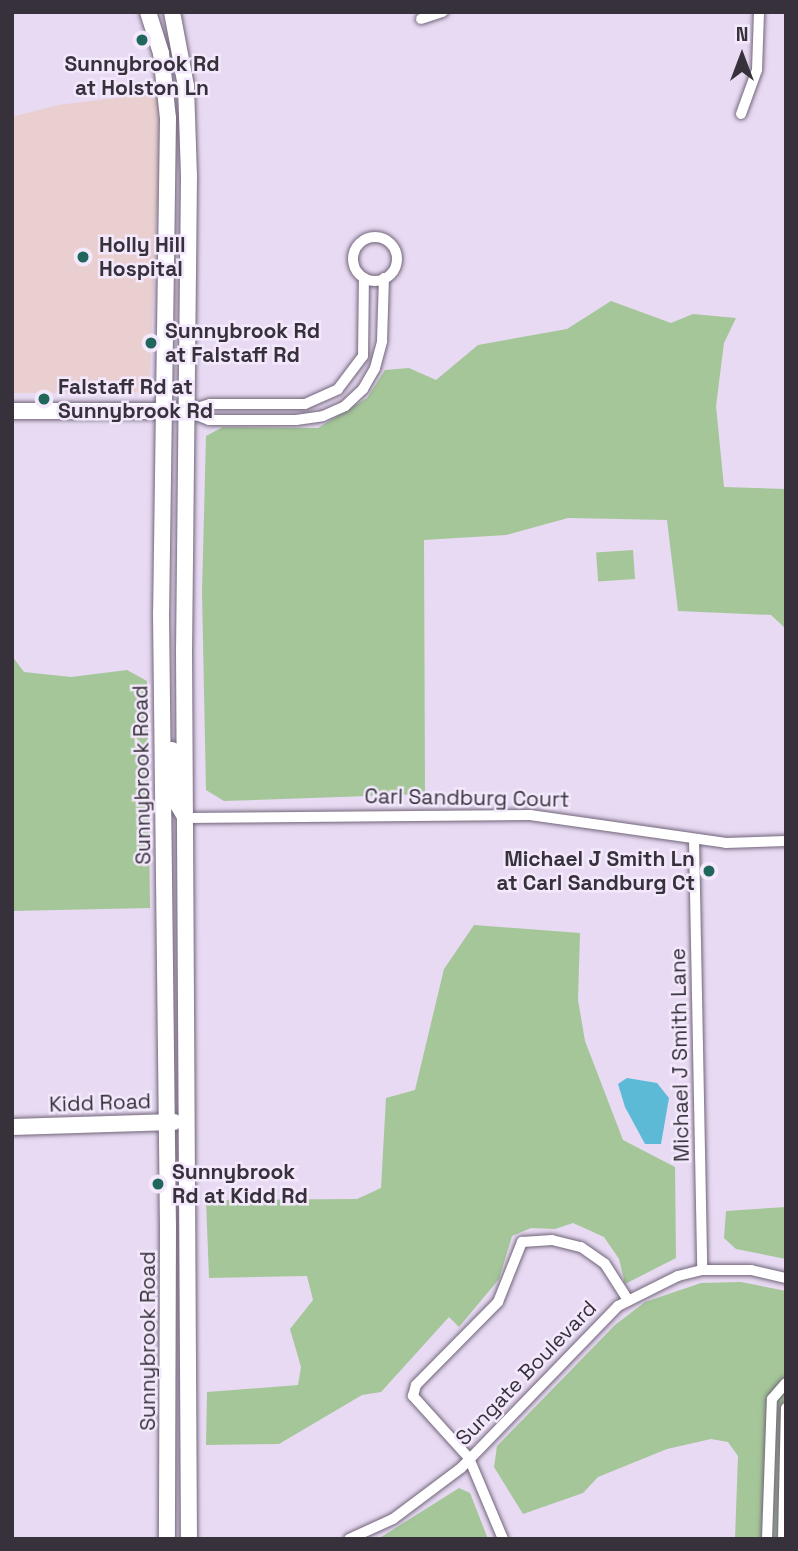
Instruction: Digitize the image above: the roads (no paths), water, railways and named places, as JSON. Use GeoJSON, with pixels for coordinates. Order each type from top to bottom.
{"type":"FeatureCollection","features":[{"type":"Feature","properties":{"kind":"main road","name":"Sunnybrook Road"},"geometry":{"type":"LineString","coordinates":[[148,12],[161,53],[168,117],[163,712],[167,1539]]}},
{"type":"Feature","properties":{"kind":"main road","name":"Sunnybrook Road"},"geometry":{"type":"LineString","coordinates":[[172,12],[183,55],[189,134],[189,1539]]}},
{"type":"Feature","properties":{"kind":"main road"},"geometry":{"type":"LineString","coordinates":[[12,411],[187,411]]}},
{"type":"Feature","properties":{"kind":"main road"},"geometry":{"type":"LineString","coordinates":[[163,712],[172,732],[175,800],[187,818]]}},
{"type":"Feature","properties":{"kind":"main road","name":"Kidd Road"},"geometry":{"type":"LineString","coordinates":[[12,1127],[189,1122]]}},
{"type":"Feature","properties":{"kind":"street"},"geometry":{"type":"LineString","coordinates":[[421,19],[443,12]]}},
{"type":"Feature","properties":{"kind":"street"},"geometry":{"type":"LineString","coordinates":[[741,114],[757,70],[760,12]]}},
{"type":"Feature","properties":{"kind":"street"},"geometry":{"type":"LineString","coordinates":[[187,411],[210,404],[305,404],[338,389],[363,356],[364,278],[354,267],[354,252],[363,241],[377,237],[392,246],[396,257],[394,270],[384,278],[364,278]]}},
{"type":"Feature","properties":{"kind":"street"},"geometry":{"type":"LineString","coordinates":[[187,411],[209,420],[296,420],[323,416],[345,405],[363,389],[375,368],[382,341],[384,278]]}},
{"type":"Feature","properties":{"kind":"street","name":"Carl Sandburg Court"},"geometry":{"type":"LineString","coordinates":[[187,818],[530,815],[726,843],[786,841]]}},
{"type":"Feature","properties":{"kind":"street","name":"Michael J Smith Lane"},"geometry":{"type":"LineString","coordinates":[[694,839],[702,1270]]}},
{"type":"Feature","properties":{"kind":"street"},"geometry":{"type":"LineString","coordinates":[[503,1539],[469,1458],[413,1396],[416,1385],[499,1302],[522,1242],[552,1240],[581,1247],[604,1264],[628,1300]]}},
{"type":"Feature","properties":{"kind":"street","name":"Sungate Boulevard"},"geometry":{"type":"LineString","coordinates":[[349,1539],[414,1505],[469,1458],[594,1327],[628,1300],[678,1276],[702,1270],[751,1270],[786,1278]]}},
{"type":"Feature","properties":{"kind":"street"},"geometry":{"type":"LineString","coordinates":[[767,1539],[772,1399],[786,1383]]}},
{"type":"Feature","properties":{"kind":"street"},"geometry":{"type":"LineString","coordinates":[[783,1539],[786,1408]]}},
{"type":"Feature","properties":{"kind":"water"},"geometry":{"type":"Polygon","coordinates":[[[627,1078],[657,1083],[669,1098],[661,1144],[645,1144],[625,1107],[618,1084],[627,1078]]]}},
{"type":"Feature","properties":{"kind":"place","name":"Sunnybrook Rd at Holston Ln"},"geometry":{"type":"Point","coordinates":[142,40]}},
{"type":"Feature","properties":{"kind":"place","name":"Holly Hill Hospital"},"geometry":{"type":"Point","coordinates":[83,257]}},
{"type":"Feature","properties":{"kind":"place","name":"Sunnybrook Rd at Falstaff Rd"},"geometry":{"type":"Point","coordinates":[151,343]}},
{"type":"Feature","properties":{"kind":"place","name":"Falstaff Rd at Sunnybrook Rd"},"geometry":{"type":"Point","coordinates":[44,399]}},
{"type":"Feature","properties":{"kind":"place","name":"Michael J Smith Ln at Carl Sandburg Ct"},"geometry":{"type":"Point","coordinates":[709,871]}},
{"type":"Feature","properties":{"kind":"place","name":"Sunnybrook Rd at Kidd Rd"},"geometry":{"type":"Point","coordinates":[158,1184]}}]}
